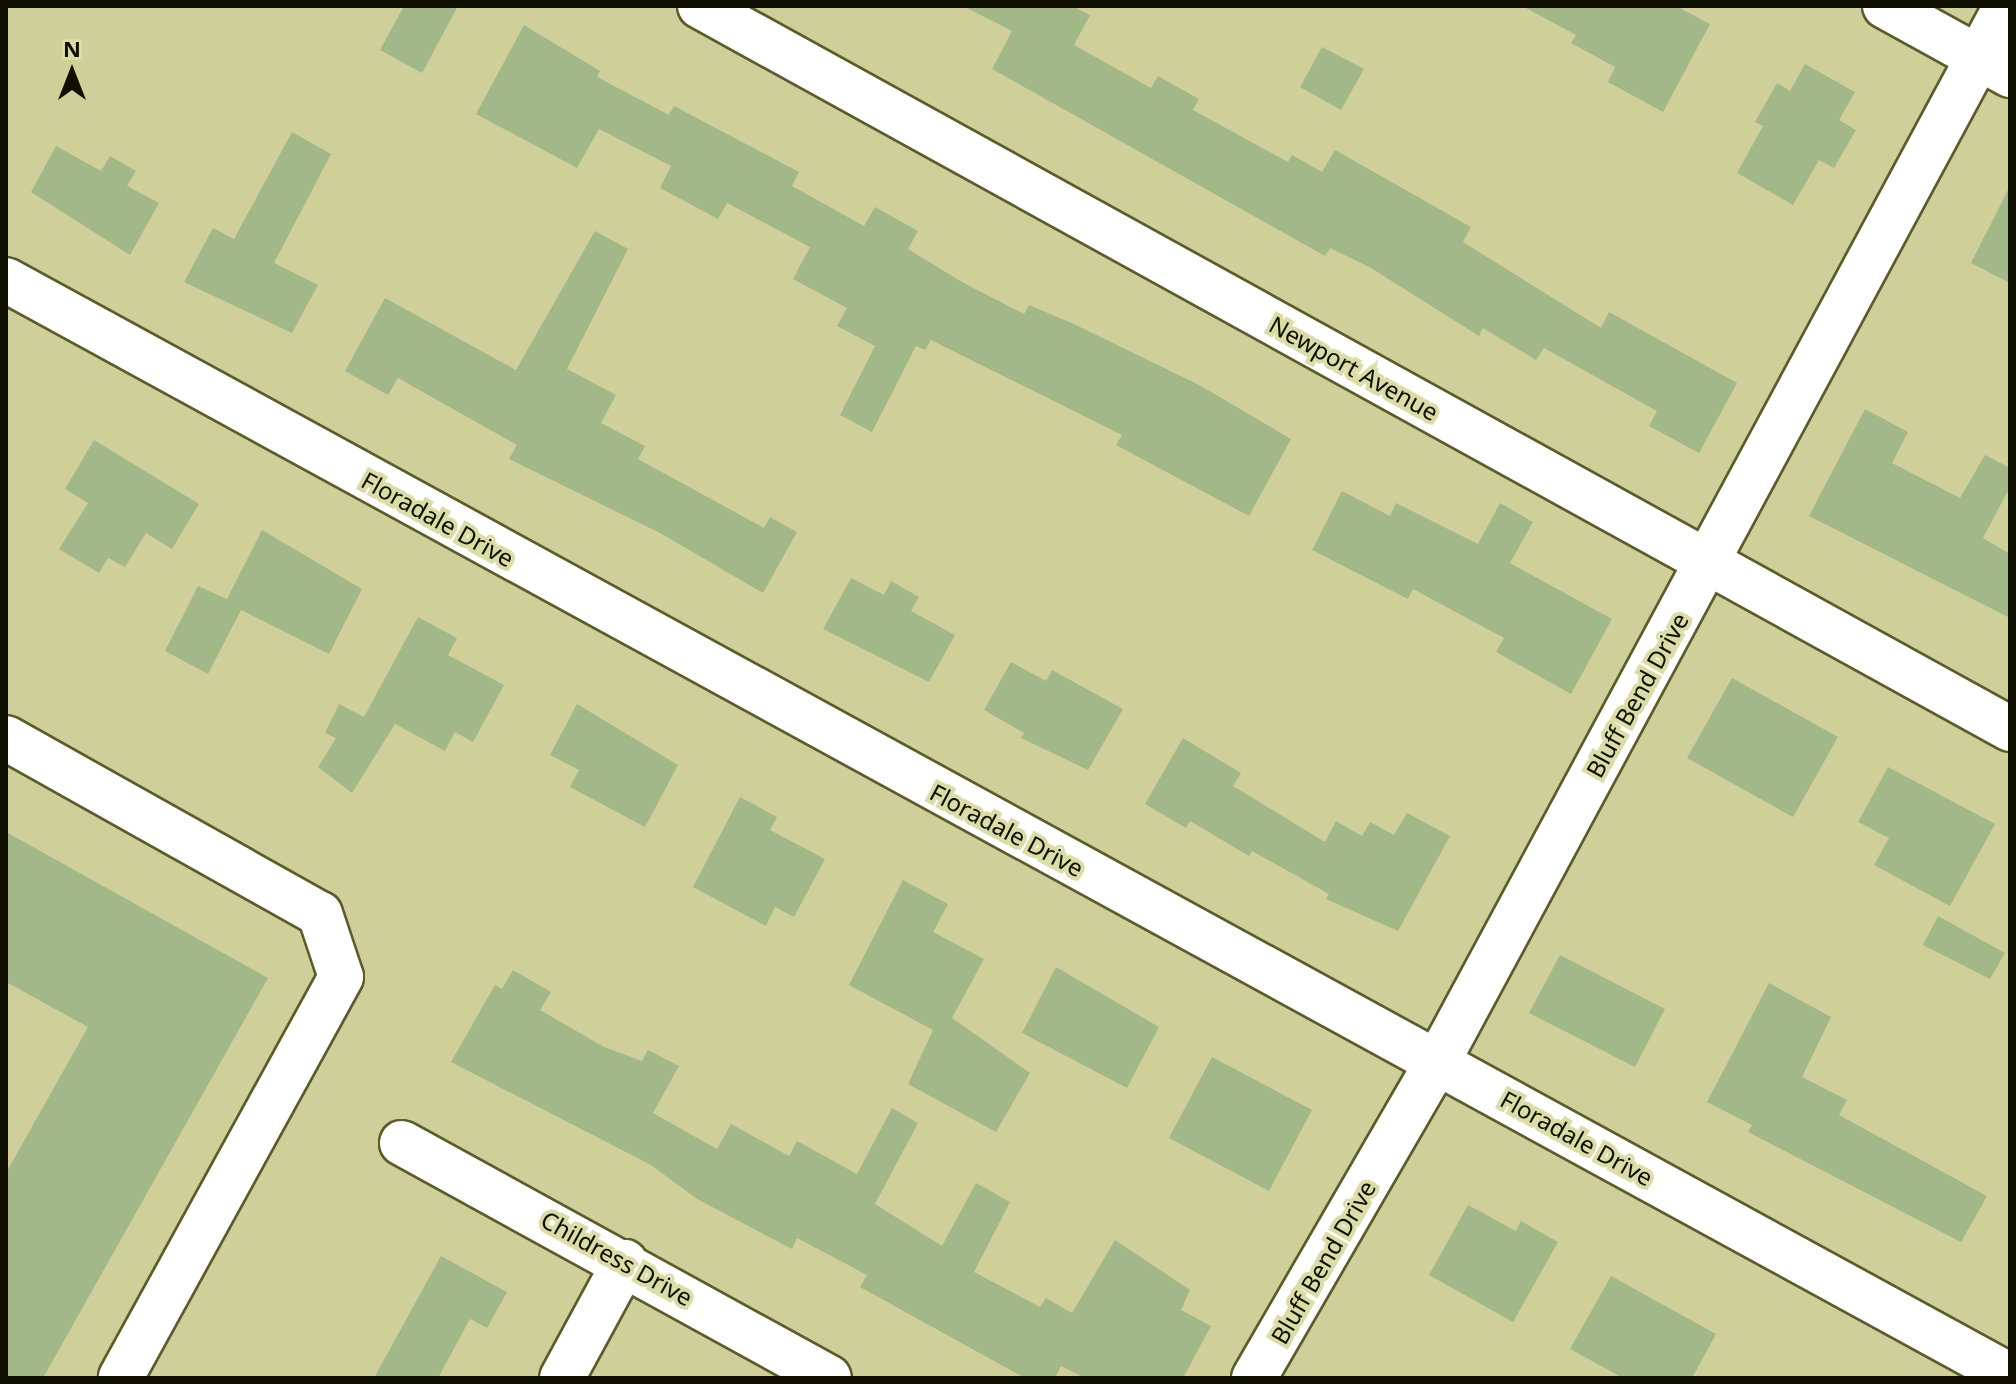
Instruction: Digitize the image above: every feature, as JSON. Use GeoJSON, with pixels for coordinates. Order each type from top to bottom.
{"type":"FeatureCollection","features":[{"type":"Feature","properties":{"kind":"street","name":"Newport Avenue"},"geometry":{"type":"LineString","coordinates":[[700,6],[2010,729]]}},
{"type":"Feature","properties":{"kind":"street"},"geometry":{"type":"LineString","coordinates":[[1885,6],[1994,66]]}},
{"type":"Feature","properties":{"kind":"street","name":"Bluff Bend Drive"},"geometry":{"type":"LineString","coordinates":[[1254,1378],[1438,1061],[1708,564],[1994,66],[2006,6]]}},
{"type":"Feature","properties":{"kind":"street","name":"Floradale Drive"},"geometry":{"type":"LineString","coordinates":[[6,280],[752,693],[1438,1061],[2010,1376]]}},
{"type":"Feature","properties":{"kind":"street"},"geometry":{"type":"LineString","coordinates":[[6,738],[320,914],[341,977],[121,1378]]}},
{"type":"Feature","properties":{"kind":"street","name":"Childress Drive"},"geometry":{"type":"LineString","coordinates":[[402,1143],[625,1262],[829,1378]]}},
{"type":"Feature","properties":{"kind":"street"},"geometry":{"type":"LineString","coordinates":[[562,1378],[625,1262]]}},
{"type":"Feature","properties":{"kind":"building"},"geometry":{"type":"Polygon","coordinates":[[[404,6],[458,6],[422,73],[380,50],[404,6]]]}},
{"type":"Feature","properties":{"kind":"building"},"geometry":{"type":"Polygon","coordinates":[[[963,6],[1072,6],[1090,15],[1074,45],[1151,88],[1158,76],[1199,99],[1193,110],[1288,162],[1292,155],[1322,172],[1335,150],[1471,227],[1463,242],[1601,328],[1609,312],[1737,383],[1699,453],[1649,426],[1657,411],[1544,348],[1536,360],[1483,328],[1479,336],[1371,268],[1330,248],[1325,256],[992,69],[1012,31],[963,6]]]}},
{"type":"Feature","properties":{"kind":"building"},"geometry":{"type":"Polygon","coordinates":[[[1522,6],[1676,6],[1710,24],[1663,112],[1608,82],[1615,67],[1571,43],[1576,35],[1522,6]]]}},
{"type":"Feature","properties":{"kind":"building"},"geometry":{"type":"Polygon","coordinates":[[[524,25],[600,71],[597,77],[669,115],[674,106],[799,172],[792,186],[864,226],[875,207],[918,231],[908,249],[962,282],[1024,314],[1029,305],[1074,324],[1201,386],[1291,439],[1249,516],[1116,445],[1122,435],[931,340],[925,350],[916,346],[872,432],[840,415],[875,346],[837,326],[847,308],[793,279],[810,247],[727,203],[718,219],[660,188],[671,166],[599,129],[577,168],[476,114],[524,25]]]}},
{"type":"Feature","properties":{"kind":"building"},"geometry":{"type":"Polygon","coordinates":[[[1322,47],[1364,69],[1341,110],[1300,87],[1322,47]]]}},
{"type":"Feature","properties":{"kind":"building"},"geometry":{"type":"Polygon","coordinates":[[[1805,64],[1855,92],[1839,120],[1856,130],[1834,168],[1819,160],[1793,205],[1737,173],[1763,126],[1755,122],[1777,83],[1790,91],[1805,64]]]}},
{"type":"Feature","properties":{"kind":"building"},"geometry":{"type":"Polygon","coordinates":[[[292,132],[331,154],[274,263],[318,285],[292,333],[184,282],[213,228],[234,239],[292,132]]]}},
{"type":"Feature","properties":{"kind":"building"},"geometry":{"type":"Polygon","coordinates":[[[56,146],[101,171],[110,156],[136,171],[127,186],[159,203],[130,255],[31,192],[56,146]]]}},
{"type":"Feature","properties":{"kind":"building"},"geometry":{"type":"Polygon","coordinates":[[[2010,186],[2010,283],[1971,263],[2010,186]]]}},
{"type":"Feature","properties":{"kind":"building"},"geometry":{"type":"Polygon","coordinates":[[[595,231],[628,249],[567,369],[616,395],[601,423],[645,446],[638,459],[764,528],[770,517],[797,532],[763,593],[660,533],[509,459],[517,445],[398,378],[388,395],[345,371],[385,298],[516,370],[595,231]]]}},
{"type":"Feature","properties":{"kind":"building"},"geometry":{"type":"Polygon","coordinates":[[[1865,409],[1908,432],[1892,463],[1960,498],[1985,455],[2010,468],[2010,487],[1983,538],[2010,554],[2010,618],[1809,516],[1865,409]]]}},
{"type":"Feature","properties":{"kind":"building"},"geometry":{"type":"Polygon","coordinates":[[[94,440],[199,504],[172,549],[146,533],[125,567],[108,558],[99,573],[59,549],[88,503],[65,489],[94,440]]]}},
{"type":"Feature","properties":{"kind":"building"},"geometry":{"type":"Polygon","coordinates":[[[1342,491],[1390,516],[1396,503],[1478,544],[1500,503],[1533,522],[1510,563],[1612,619],[1571,694],[1496,652],[1504,638],[1413,589],[1408,599],[1312,550],[1342,491]]]}},
{"type":"Feature","properties":{"kind":"building"},"geometry":{"type":"Polygon","coordinates":[[[262,530],[362,589],[329,654],[241,610],[208,674],[165,651],[198,586],[227,599],[262,530]]]}},
{"type":"Feature","properties":{"kind":"building"},"geometry":{"type":"Polygon","coordinates":[[[851,578],[884,595],[891,581],[919,597],[911,611],[955,635],[929,682],[823,629],[851,578]]]}},
{"type":"Feature","properties":{"kind":"building"},"geometry":{"type":"Polygon","coordinates":[[[418,617],[457,638],[448,655],[504,685],[473,742],[455,732],[445,751],[395,724],[352,793],[318,767],[336,738],[325,733],[339,704],[364,717],[418,617]]]}},
{"type":"Feature","properties":{"kind":"building"},"geometry":{"type":"Polygon","coordinates":[[[1011,662],[1046,681],[1052,670],[1123,709],[1088,770],[1021,738],[1024,733],[984,710],[1011,662]]]}},
{"type":"Feature","properties":{"kind":"building"},"geometry":{"type":"Polygon","coordinates":[[[1732,678],[1838,737],[1793,817],[1687,758],[1732,678]]]}},
{"type":"Feature","properties":{"kind":"building"},"geometry":{"type":"Polygon","coordinates":[[[577,704],[678,765],[645,827],[570,787],[579,770],[550,755],[577,704]]]}},
{"type":"Feature","properties":{"kind":"building"},"geometry":{"type":"Polygon","coordinates":[[[1183,738],[1241,773],[1233,786],[1325,842],[1336,821],[1362,836],[1370,822],[1394,835],[1407,813],[1450,836],[1398,931],[1326,899],[1329,894],[1252,851],[1249,856],[1190,821],[1186,828],[1145,804],[1183,738]]]}},
{"type":"Feature","properties":{"kind":"building"},"geometry":{"type":"Polygon","coordinates":[[[1888,767],[1995,824],[1950,906],[1874,865],[1889,838],[1858,822],[1888,767]]]}},
{"type":"Feature","properties":{"kind":"building"},"geometry":{"type":"Polygon","coordinates":[[[740,797],[777,817],[770,830],[825,859],[794,917],[775,907],[766,926],[693,887],[740,797]]]}},
{"type":"Feature","properties":{"kind":"building"},"geometry":{"type":"Polygon","coordinates":[[[6,832],[268,978],[43,1378],[6,1378],[6,1173],[88,1027],[6,982],[6,832]]]}},
{"type":"Feature","properties":{"kind":"building"},"geometry":{"type":"Polygon","coordinates":[[[903,880],[948,904],[933,932],[984,959],[952,1018],[1030,1073],[996,1132],[908,1084],[933,1030],[849,985],[903,880]]]}},
{"type":"Feature","properties":{"kind":"building"},"geometry":{"type":"Polygon","coordinates":[[[1938,916],[2005,953],[1990,979],[1923,945],[1938,916]]]}},
{"type":"Feature","properties":{"kind":"building"},"geometry":{"type":"Polygon","coordinates":[[[1560,955],[1665,1009],[1635,1067],[1529,1013],[1560,955]]]}},
{"type":"Feature","properties":{"kind":"building"},"geometry":{"type":"Polygon","coordinates":[[[1056,967],[1159,1027],[1127,1088],[1022,1033],[1056,967]]]}},
{"type":"Feature","properties":{"kind":"building"},"geometry":{"type":"Polygon","coordinates":[[[513,970],[551,992],[540,1010],[604,1047],[642,1061],[648,1050],[679,1066],[653,1113],[717,1149],[731,1124],[789,1156],[797,1141],[857,1174],[892,1108],[918,1123],[875,1204],[942,1246],[976,1183],[1010,1202],[974,1272],[1040,1307],[1046,1298],[1072,1313],[1115,1240],[1190,1290],[1181,1310],[1211,1326],[1183,1378],[1085,1378],[1061,1366],[1055,1378],[1025,1378],[860,1287],[867,1275],[797,1238],[792,1249],[697,1199],[651,1165],[451,1062],[495,985],[502,989],[513,970]]]}},
{"type":"Feature","properties":{"kind":"building"},"geometry":{"type":"Polygon","coordinates":[[[1769,983],[1831,1017],[1802,1077],[1847,1100],[1839,1115],[1987,1196],[1961,1242],[1748,1132],[1752,1125],[1707,1102],[1769,983]]]}},
{"type":"Feature","properties":{"kind":"building"},"geometry":{"type":"Polygon","coordinates":[[[1212,1057],[1312,1110],[1269,1191],[1169,1138],[1212,1057]]]}},
{"type":"Feature","properties":{"kind":"building"},"geometry":{"type":"Polygon","coordinates":[[[1468,1205],[1516,1231],[1521,1221],[1558,1242],[1513,1322],[1429,1275],[1468,1205]]]}},
{"type":"Feature","properties":{"kind":"building"},"geometry":{"type":"Polygon","coordinates":[[[441,1256],[507,1292],[487,1328],[470,1319],[438,1378],[374,1378],[441,1256]]]}},
{"type":"Feature","properties":{"kind":"building"},"geometry":{"type":"Polygon","coordinates":[[[1611,1276],[1716,1334],[1692,1378],[1623,1378],[1570,1349],[1611,1276]]]}}]}
